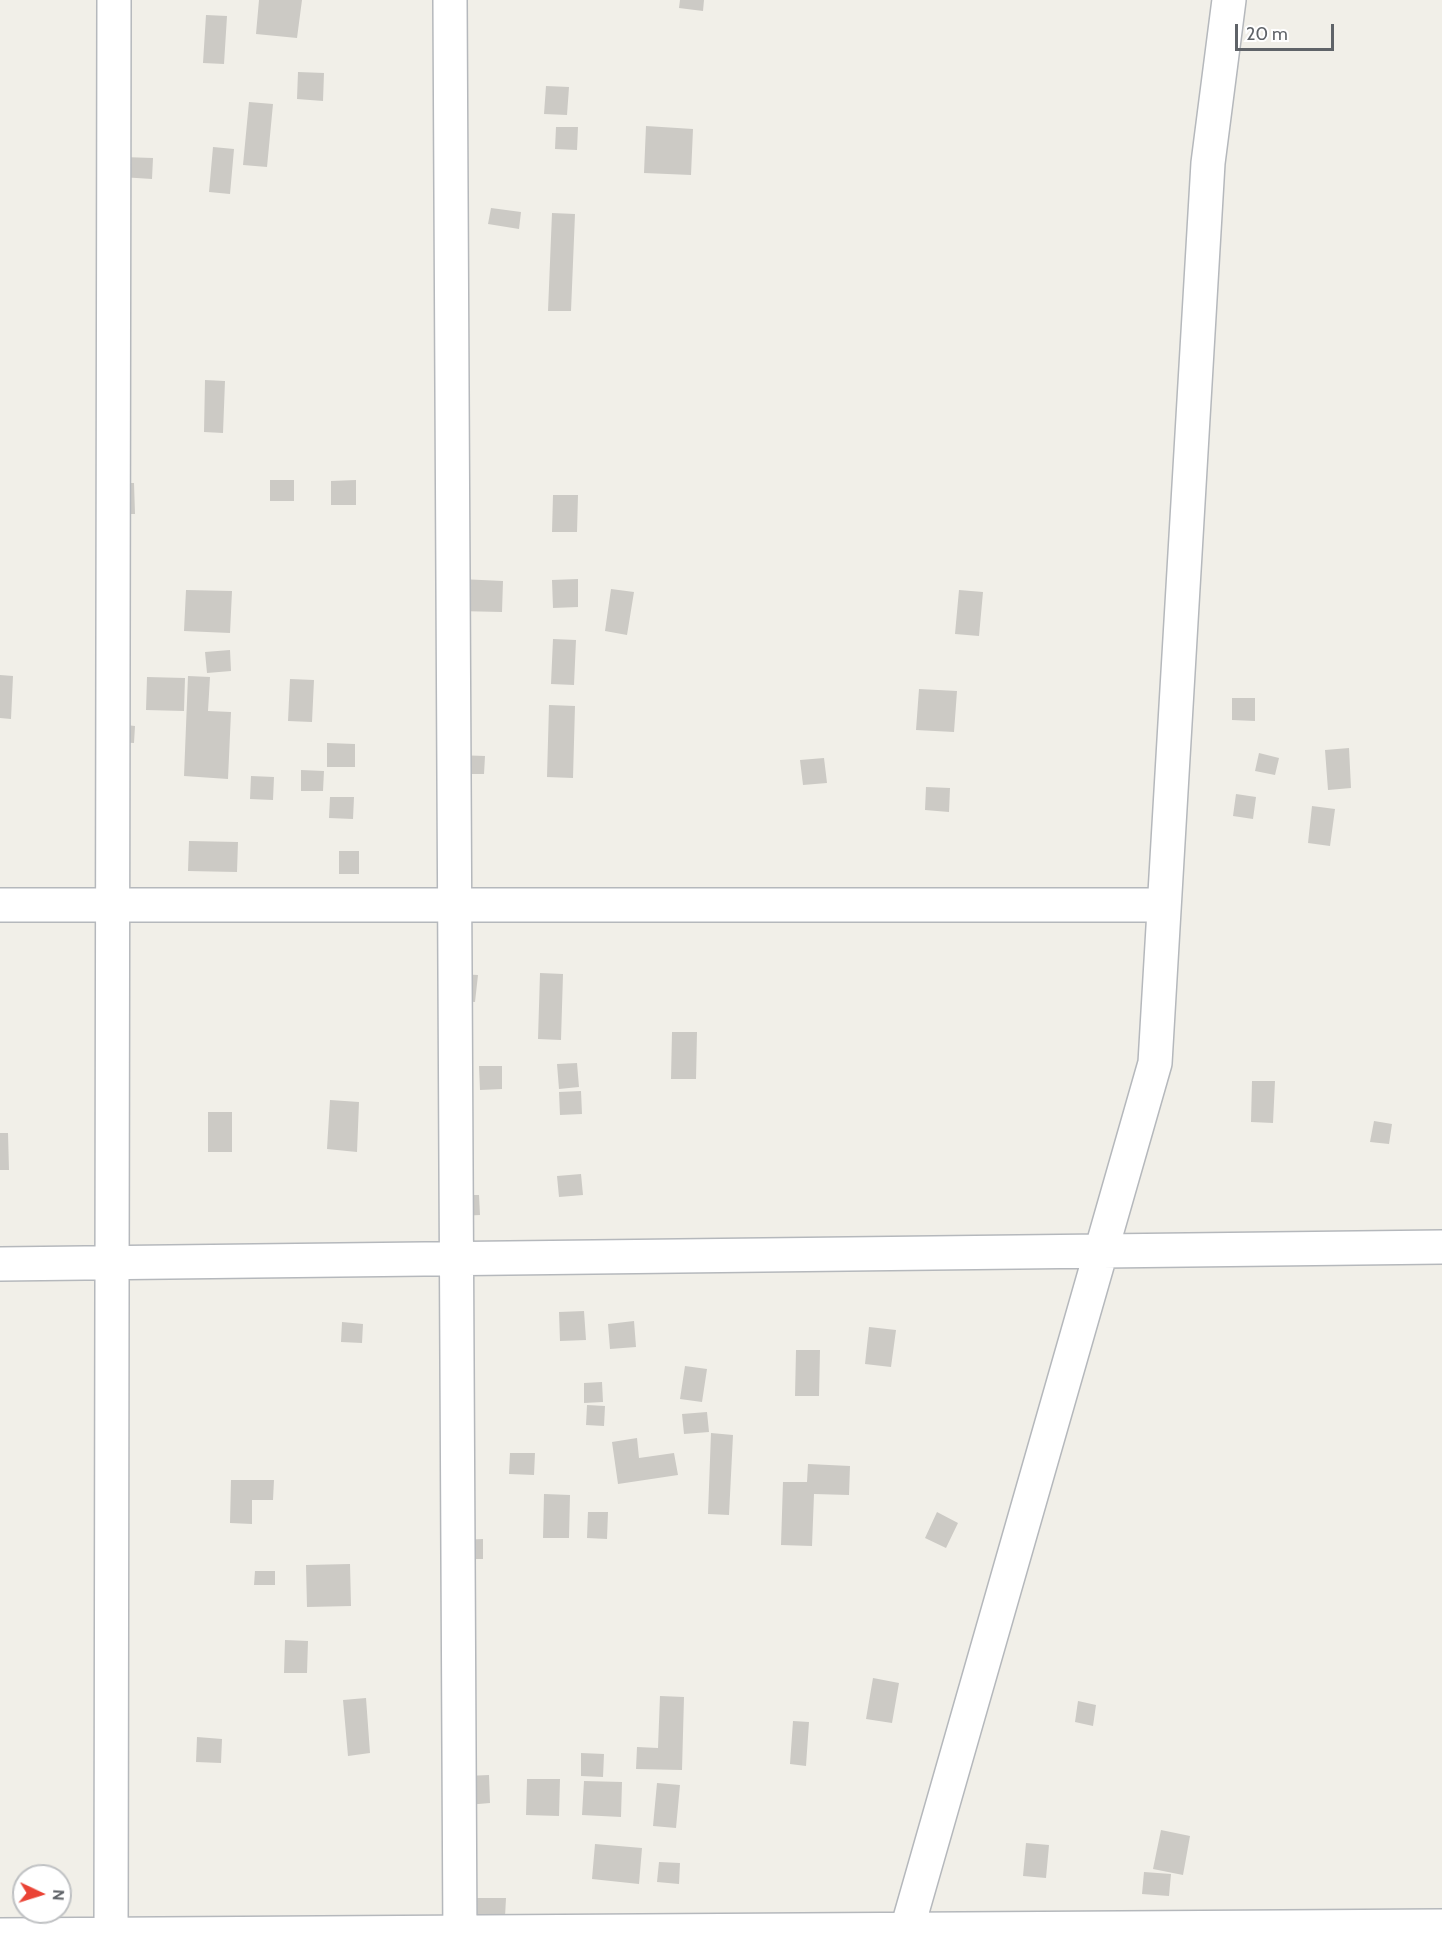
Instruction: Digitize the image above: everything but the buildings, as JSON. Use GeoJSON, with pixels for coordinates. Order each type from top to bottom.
{"type":"FeatureCollection","features":[{"type":"Feature","properties":{"kind":"street"},"geometry":{"type":"LineString","coordinates":[[111,1935],[114,0]]}},
{"type":"Feature","properties":{"kind":"street"},"geometry":{"type":"LineString","coordinates":[[450,0],[460,1934]]}},
{"type":"Feature","properties":{"kind":"street"},"geometry":{"type":"LineString","coordinates":[[906,1933],[1155,1063],[1208,164],[1229,0]]}},
{"type":"Feature","properties":{"kind":"street"},"geometry":{"type":"LineString","coordinates":[[0,905],[1164,905]]}},
{"type":"Feature","properties":{"kind":"street"},"geometry":{"type":"LineString","coordinates":[[0,1264],[1442,1247]]}},
{"type":"Feature","properties":{"kind":"street"},"geometry":{"type":"LineString","coordinates":[[0,1935],[906,1933],[1442,1926]]}}]}
